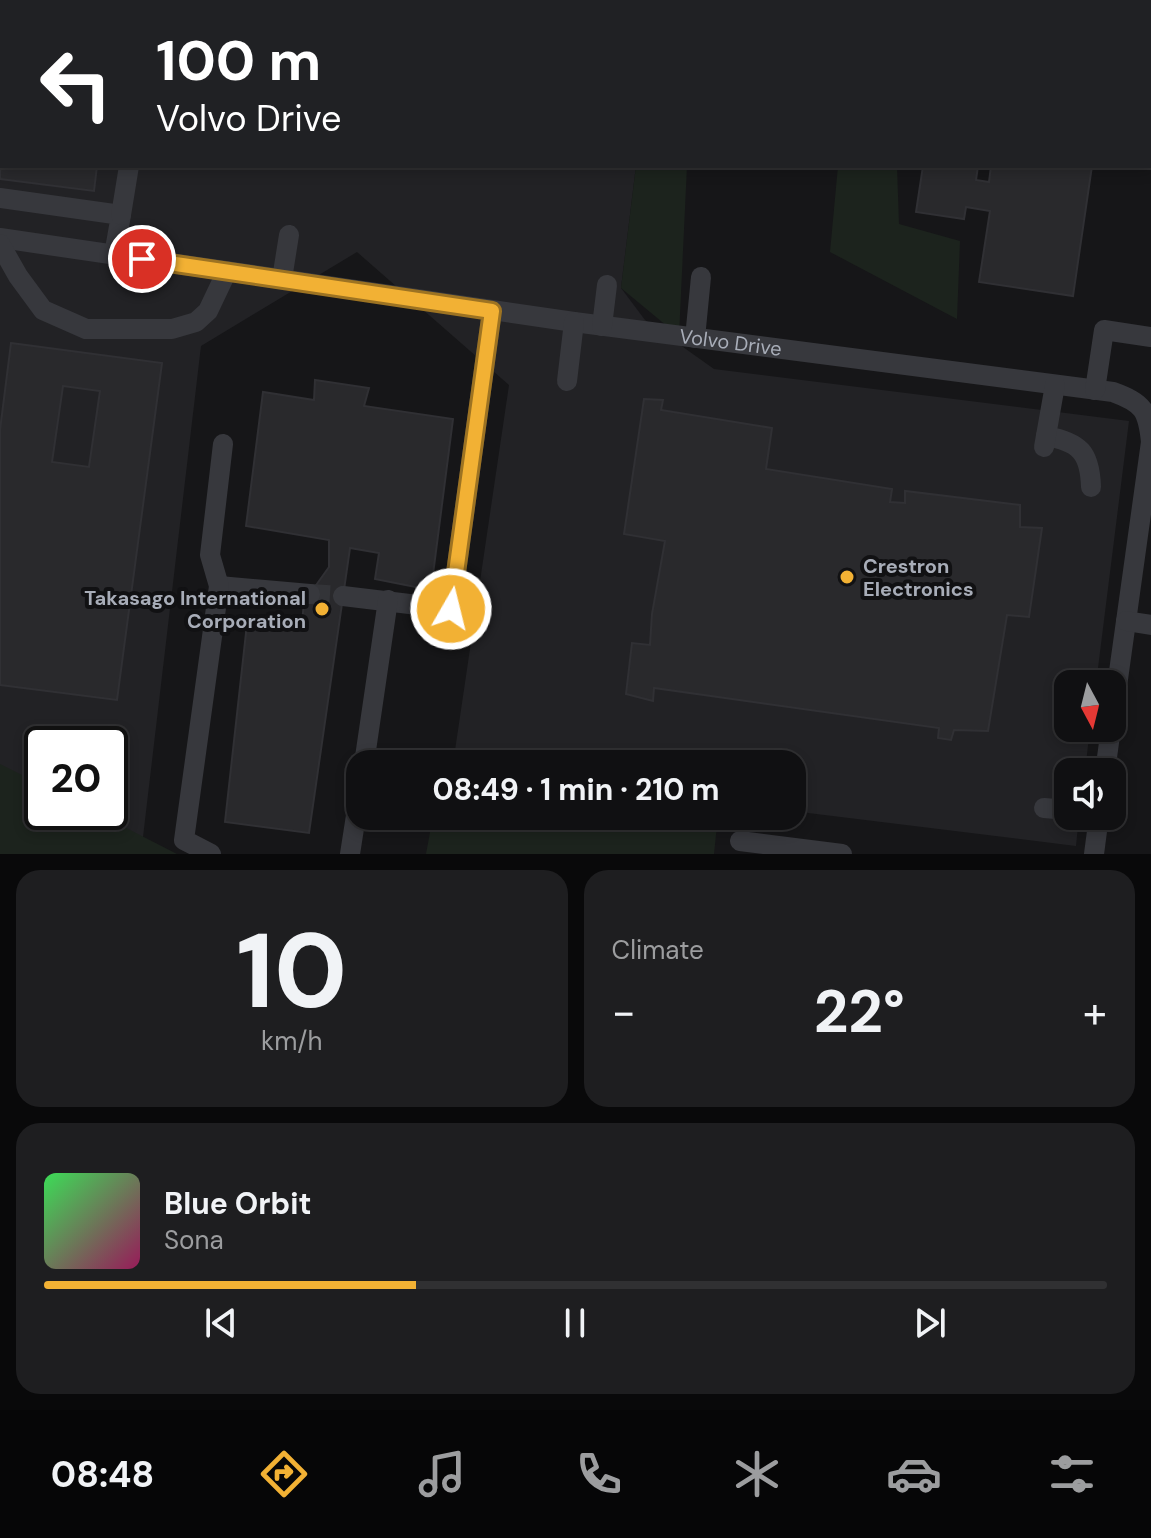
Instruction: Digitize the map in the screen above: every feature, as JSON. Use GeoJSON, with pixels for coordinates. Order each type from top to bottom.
{"type":"FeatureCollection","features":[{"type":"Feature","properties":{"kind":"street"},"geometry":{"type":"LineString","coordinates":[[114,255],[129,168]]}},
{"type":"Feature","properties":{"kind":"street"},"geometry":{"type":"LineString","coordinates":[[0,198],[121,215]]}},
{"type":"Feature","properties":{"kind":"street"},"geometry":{"type":"LineString","coordinates":[[282,279],[289,235]]}},
{"type":"Feature","properties":{"kind":"street","name":"Volvo Drive"},"geometry":{"type":"LineString","coordinates":[[0,238],[492,311],[1113,392],[1131,399],[1144,409],[1151,442],[1119,670]]}},
{"type":"Feature","properties":{"kind":"street"},"geometry":{"type":"LineString","coordinates":[[0,244],[43,310],[86,329],[172,329],[196,322],[208,311],[227,271]]}},
{"type":"Feature","properties":{"kind":"street"},"geometry":{"type":"LineString","coordinates":[[695,338],[701,277]]}},
{"type":"Feature","properties":{"kind":"street"},"geometry":{"type":"LineString","coordinates":[[602,326],[607,285]]}},
{"type":"Feature","properties":{"kind":"street"},"geometry":{"type":"LineString","coordinates":[[343,596],[451,609],[492,311]]}},
{"type":"Feature","properties":{"kind":"street"},"geometry":{"type":"LineString","coordinates":[[567,381],[574,322]]}},
{"type":"Feature","properties":{"kind":"street"},"geometry":{"type":"LineString","coordinates":[[1095,390],[1104,330],[1151,337]]}},
{"type":"Feature","properties":{"kind":"street"},"geometry":{"type":"LineString","coordinates":[[1055,385],[1045,442],[1066,440],[1084,452],[1091,469],[1091,487]]}},
{"type":"Feature","properties":{"kind":"street"},"geometry":{"type":"LineString","coordinates":[[211,854],[184,840],[219,586],[210,555],[223,444]]}},
{"type":"Feature","properties":{"kind":"street"},"geometry":{"type":"LineString","coordinates":[[219,586],[310,594]]}},
{"type":"Feature","properties":{"kind":"street"},"geometry":{"type":"LineString","coordinates":[[366,750],[388,600]]}},
{"type":"Feature","properties":{"kind":"street"},"geometry":{"type":"LineString","coordinates":[[1126,621],[1151,625]]}},
{"type":"Feature","properties":{"kind":"street"},"geometry":{"type":"LineString","coordinates":[[1044,808],[1054,809]]}},
{"type":"Feature","properties":{"kind":"street"},"geometry":{"type":"LineString","coordinates":[[350,854],[354,830]]}},
{"type":"Feature","properties":{"kind":"street"},"geometry":{"type":"LineString","coordinates":[[1094,854],[1097,830]]}},
{"type":"Feature","properties":{"kind":"street"},"geometry":{"type":"LineString","coordinates":[[740,841],[842,854]]}},
{"type":"Feature","properties":{"kind":"shaded area"},"geometry":{"type":"Polygon","coordinates":[[[0,168],[636,168],[621,288],[645,320],[714,369],[1129,421],[1098,670],[1054,670],[1054,742],[1088,742],[1087,758],[1054,758],[1054,830],[1078,830],[1076,846],[806,813],[806,750],[455,750],[509,385],[357,252],[201,346],[141,854],[67,830],[128,830],[128,726],[24,726],[24,816],[0,808],[0,168]]]}},
{"type":"Feature","properties":{"kind":"shaded area"},"geometry":{"type":"Polygon","coordinates":[[[636,168],[687,168],[679,336],[621,288],[636,168]]]}},
{"type":"Feature","properties":{"kind":"shaded area"},"geometry":{"type":"Polygon","coordinates":[[[838,168],[897,168],[899,224],[960,241],[957,319],[830,252],[838,168]]]}},
{"type":"Feature","properties":{"kind":"shaded area"},"geometry":{"type":"Polygon","coordinates":[[[0,764],[24,776],[24,830],[128,829],[177,854],[0,854],[0,764]]]}},
{"type":"Feature","properties":{"kind":"shaded area"},"geometry":{"type":"Polygon","coordinates":[[[430,830],[717,830],[714,854],[426,854],[430,830]]]}},
{"type":"Feature","properties":{"kind":"building"},"geometry":{"type":"Polygon","coordinates":[[[0,168],[97,168],[94,191],[0,179],[0,168]]]}},
{"type":"Feature","properties":{"kind":"building"},"geometry":{"type":"Polygon","coordinates":[[[923,168],[978,168],[976,180],[989,182],[991,168],[1092,168],[1073,296],[979,282],[990,211],[966,207],[964,219],[916,212],[923,168]]]}},
{"type":"Feature","properties":{"kind":"building"},"geometry":{"type":"Polygon","coordinates":[[[11,343],[162,363],[117,700],[0,685],[0,430],[11,343]],[[63,386],[52,462],[89,467],[100,391],[63,386]]]}},
{"type":"Feature","properties":{"kind":"building","name":"Takasago International Corporation"},"geometry":{"type":"Polygon","coordinates":[[[315,380],[369,388],[364,406],[453,419],[431,590],[375,579],[379,553],[350,548],[309,833],[225,822],[248,615],[302,623],[304,602],[329,567],[329,540],[246,526],[263,392],[314,400],[315,380]]]}},
{"type":"Feature","properties":{"kind":"building","name":"Crestron Electronics"},"geometry":{"type":"Polygon","coordinates":[[[644,399],[663,400],[661,410],[772,428],[766,469],[892,489],[890,502],[905,503],[905,491],[1020,505],[1020,527],[1042,528],[1029,617],[1007,615],[988,731],[954,730],[951,740],[938,738],[939,728],[654,688],[653,701],[626,694],[632,643],[650,645],[652,614],[665,541],[624,534],[644,399]]]}},
{"type":"Feature","properties":{"kind":"tunnel"},"geometry":{"type":"LineString","coordinates":[[310,594],[343,596]]}},
{"type":"Feature","properties":{"kind":"place","name":"Crestron Electronics"},"geometry":{"type":"Point","coordinates":[847,577]}},
{"type":"Feature","properties":{"kind":"place","name":"Takasago International Corporation"},"geometry":{"type":"Point","coordinates":[322,609]}},
{"type":"Feature","properties":{"kind":"route"},"geometry":{"type":"LineString","coordinates":[[142,259],[492,311],[451,609]]}}]}
